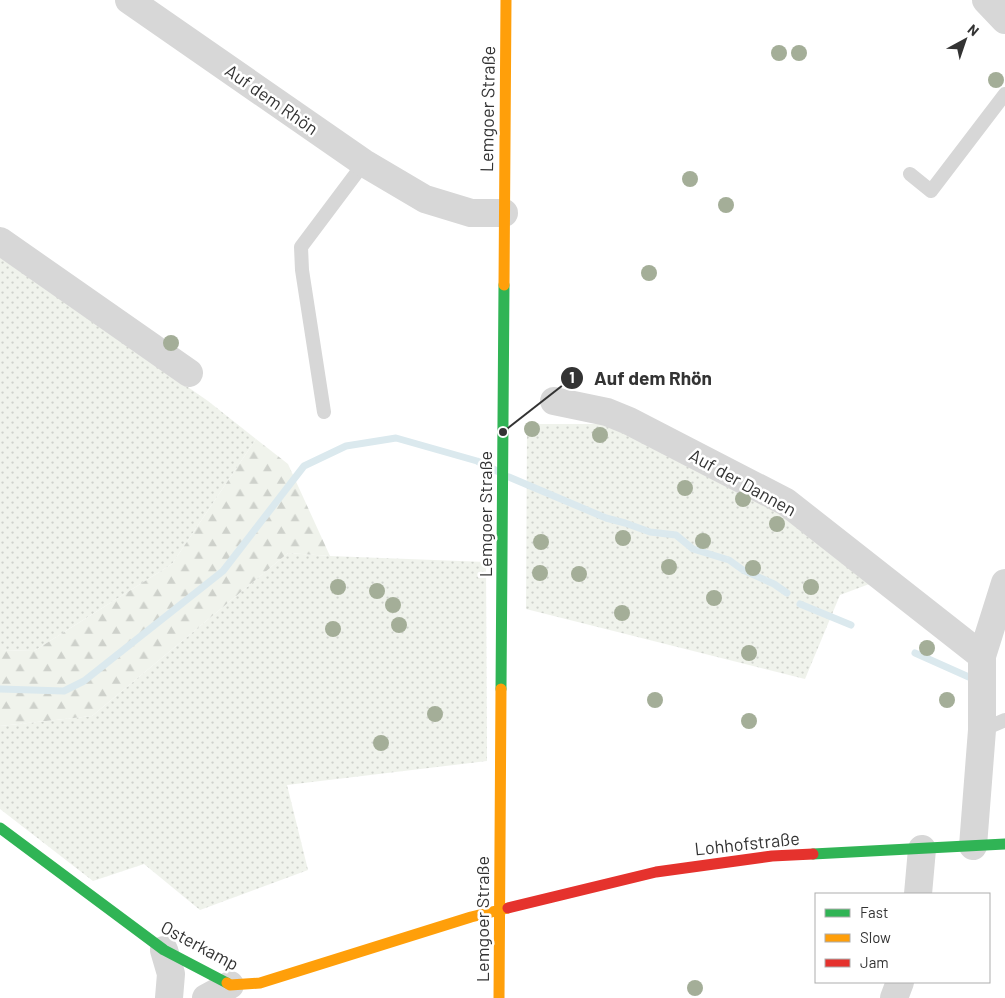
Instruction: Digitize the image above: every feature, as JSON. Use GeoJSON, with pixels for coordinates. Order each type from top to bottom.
{"type":"FeatureCollection","features":[{"type":"Feature","properties":{"kind":"street","name":"Auf dem Rhön"},"geometry":{"type":"LineString","coordinates":[[129,0],[364,162],[425,199],[472,213],[504,213]]}},
{"type":"Feature","properties":{"kind":"street","name":"Lemgoer Straße"},"geometry":{"type":"LineString","coordinates":[[499,998],[506,0]]}},
{"type":"Feature","properties":{"kind":"street"},"geometry":{"type":"LineString","coordinates":[[986,0],[1005,20]]}},
{"type":"Feature","properties":{"kind":"street"},"geometry":{"type":"LineString","coordinates":[[0,241],[189,373]]}},
{"type":"Feature","properties":{"kind":"street","name":"Auf der Dannen"},"geometry":{"type":"LineString","coordinates":[[554,401],[607,412],[629,421],[786,502],[982,656]]}},
{"type":"Feature","properties":{"kind":"street"},"geometry":{"type":"LineString","coordinates":[[974,846],[994,725],[982,656],[1005,584]]}},
{"type":"Feature","properties":{"kind":"street","name":"Osterkamp"},"geometry":{"type":"LineString","coordinates":[[0,828],[164,950],[230,985],[260,983],[499,911]]}},
{"type":"Feature","properties":{"kind":"street","name":"Lohhofstraße"},"geometry":{"type":"LineString","coordinates":[[499,911],[656,872],[772,856],[1005,844]]}},
{"type":"Feature","properties":{"kind":"street"},"geometry":{"type":"LineString","coordinates":[[918,893],[922,849]]}},
{"type":"Feature","properties":{"kind":"street"},"geometry":{"type":"LineString","coordinates":[[164,950],[171,974],[169,998]]}},
{"type":"Feature","properties":{"kind":"street"},"geometry":{"type":"LineString","coordinates":[[894,998],[900,983]]}},
{"type":"Feature","properties":{"kind":"street"},"geometry":{"type":"LineString","coordinates":[[206,998],[230,985]]}},
{"type":"Feature","properties":{"kind":"lane"},"geometry":{"type":"LineString","coordinates":[[910,174],[931,191],[1005,94]]}},
{"type":"Feature","properties":{"kind":"lane"},"geometry":{"type":"LineString","coordinates":[[324,412],[302,270],[301,247],[364,162]]}},
{"type":"Feature","properties":{"kind":"lane"},"geometry":{"type":"LineString","coordinates":[[260,983],[267,998]]}},
{"type":"Feature","properties":{"kind":"green space"},"geometry":{"type":"Polygon","coordinates":[[[0,257],[208,401],[256,439],[172,564],[34,651],[0,650],[0,257]]]}},
{"type":"Feature","properties":{"kind":"green space"},"geometry":{"type":"Polygon","coordinates":[[[527,424],[604,424],[747,488],[872,583],[840,595],[805,679],[526,609],[527,424]]]}},
{"type":"Feature","properties":{"kind":"green space"},"geometry":{"type":"Polygon","coordinates":[[[256,439],[288,464],[330,556],[288,553],[92,716],[0,726],[0,650],[34,651],[172,564],[256,439]]]}},
{"type":"Feature","properties":{"kind":"green space"},"geometry":{"type":"Polygon","coordinates":[[[288,553],[486,562],[487,761],[287,785],[308,870],[200,910],[144,864],[93,881],[0,809],[0,726],[92,716],[288,553]]]}},
{"type":"Feature","properties":{"kind":"waterway"},"geometry":{"type":"LineString","coordinates":[[0,689],[64,691],[84,681],[223,571],[304,466],[346,446],[396,438],[477,461],[497,471]]}},
{"type":"Feature","properties":{"kind":"waterway"},"geometry":{"type":"LineString","coordinates":[[509,477],[606,518],[650,532],[676,535],[693,549],[729,560],[743,570],[774,584],[787,593]]}},
{"type":"Feature","properties":{"kind":"waterway"},"geometry":{"type":"LineString","coordinates":[[800,604],[851,625]]}},
{"type":"Feature","properties":{"kind":"waterway"},"geometry":{"type":"LineString","coordinates":[[915,653],[971,678]]}},
{"type":"Feature","properties":{"kind":"traffic: fast"},"geometry":{"type":"LineString","coordinates":[[501,689],[504,285]]}},
{"type":"Feature","properties":{"kind":"traffic: fast"},"geometry":{"type":"LineString","coordinates":[[0,828],[164,950],[227,983]]}},
{"type":"Feature","properties":{"kind":"traffic: fast"},"geometry":{"type":"LineString","coordinates":[[813,854],[1005,844]]}},
{"type":"Feature","properties":{"kind":"traffic: slow"},"geometry":{"type":"LineString","coordinates":[[504,285],[506,0]]}},
{"type":"Feature","properties":{"kind":"traffic: slow"},"geometry":{"type":"LineString","coordinates":[[499,998],[501,689]]}},
{"type":"Feature","properties":{"kind":"traffic: slow"},"geometry":{"type":"LineString","coordinates":[[227,983],[230,985],[260,983],[471,917],[508,908]]}},
{"type":"Feature","properties":{"kind":"traffic: jam"},"geometry":{"type":"LineString","coordinates":[[508,908],[656,872],[772,856],[813,854]]}},
{"type":"Feature","properties":{"kind":"place","name":"Auf dem Rhön"},"geometry":{"type":"Point","coordinates":[503,432]}}]}
